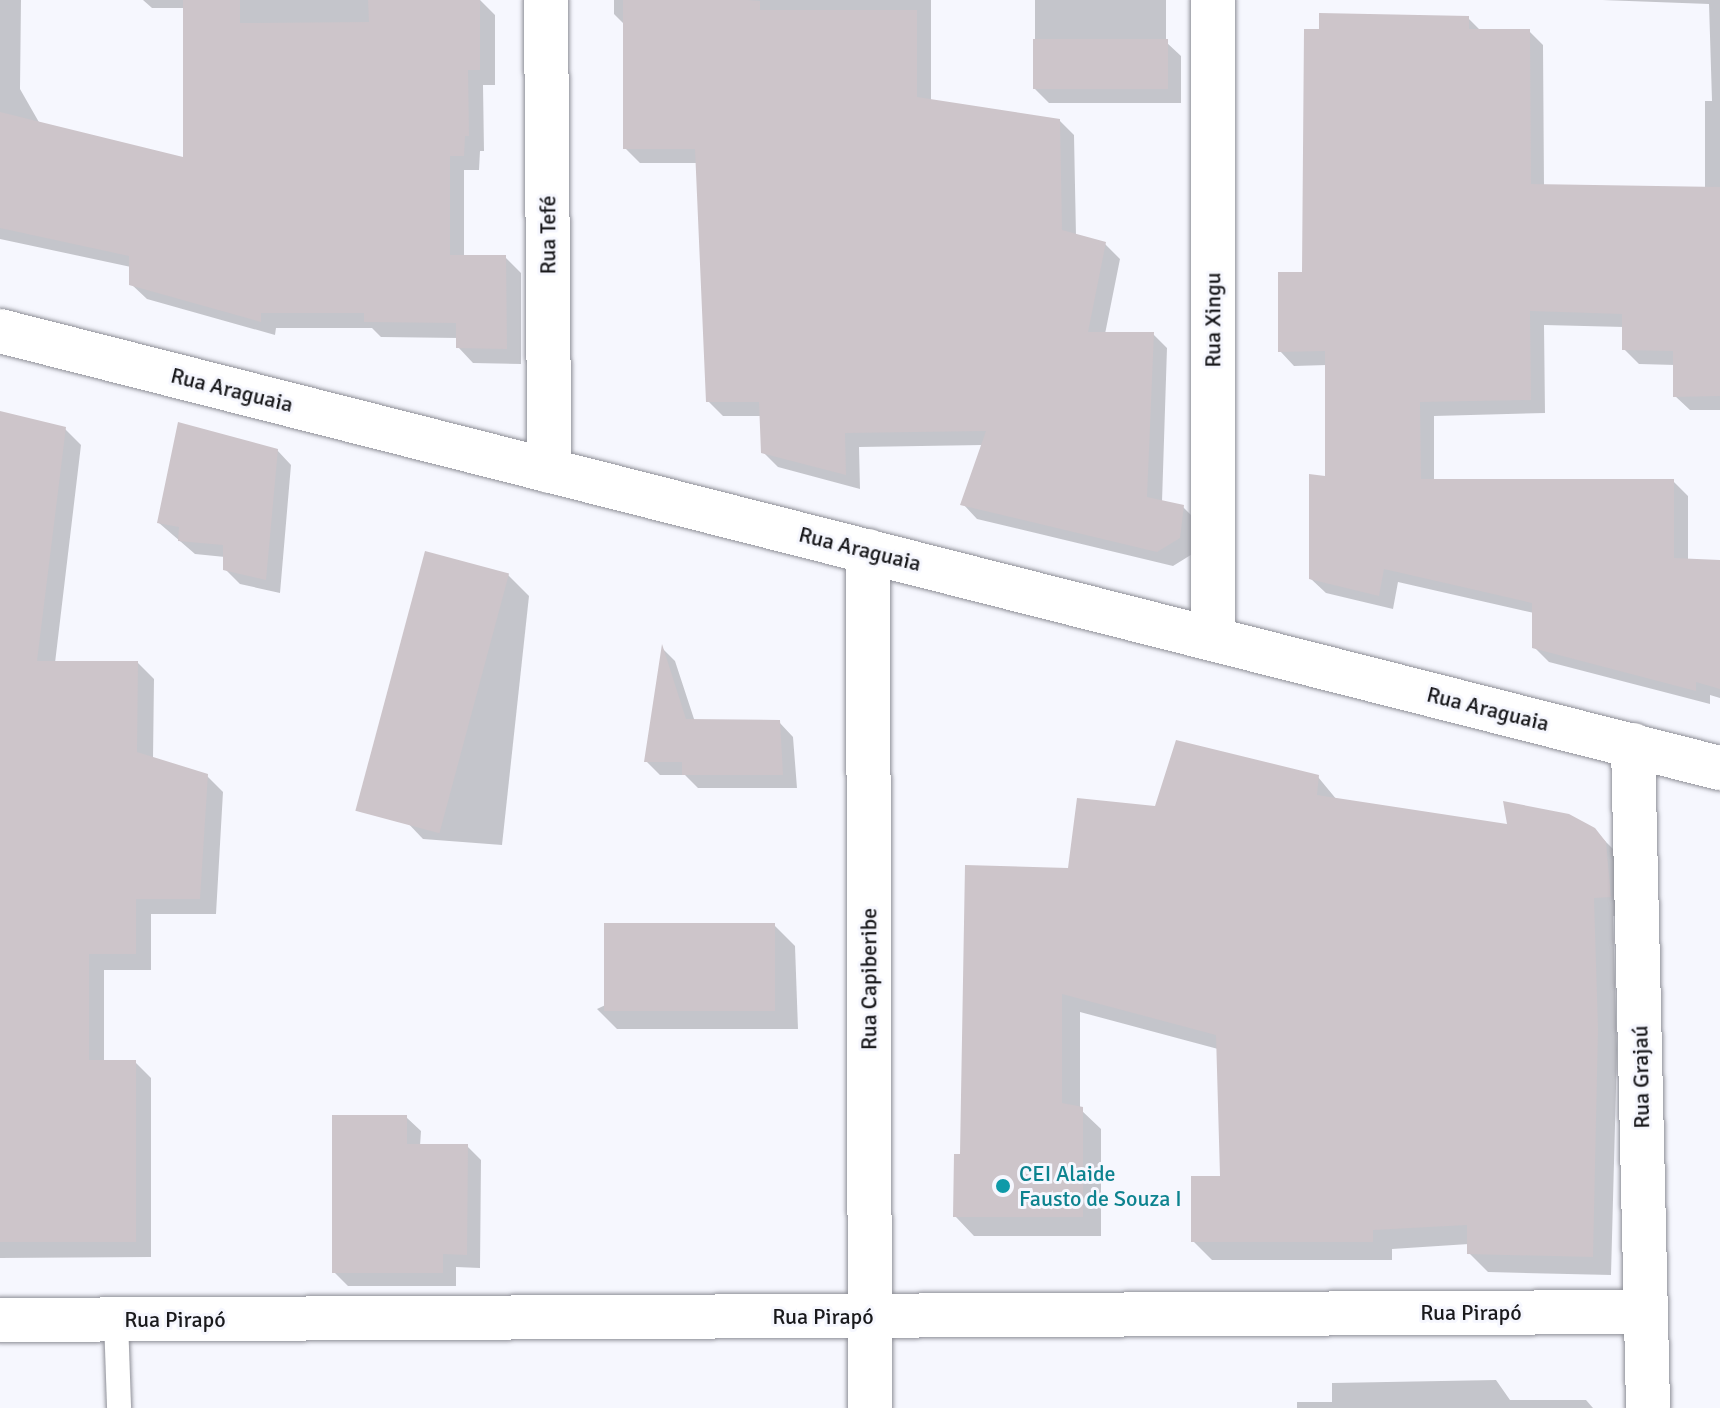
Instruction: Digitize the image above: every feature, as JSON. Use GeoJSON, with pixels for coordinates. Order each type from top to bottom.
{"type":"FeatureCollection","features":[{"type":"Feature","properties":{"kind":"street","name":"Rua Tefé"},"geometry":{"type":"LineString","coordinates":[[546,0],[549,471]]}},
{"type":"Feature","properties":{"kind":"street","name":"Rua Xingu"},"geometry":{"type":"LineString","coordinates":[[1213,0],[1213,639]]}},
{"type":"Feature","properties":{"kind":"street","name":"Rua Araguaia"},"geometry":{"type":"LineString","coordinates":[[0,331],[1720,768]]}},
{"type":"Feature","properties":{"kind":"street","name":"Rua Capiberibe"},"geometry":{"type":"LineString","coordinates":[[868,551],[870,1408]]}},
{"type":"Feature","properties":{"kind":"street","name":"Rua Grajaú"},"geometry":{"type":"LineString","coordinates":[[1633,745],[1648,1408]]}},
{"type":"Feature","properties":{"kind":"street","name":"Rua Pirapó"},"geometry":{"type":"LineString","coordinates":[[0,1320],[1646,1312]]}},
{"type":"Feature","properties":{"kind":"lane"},"geometry":{"type":"LineString","coordinates":[[116,1320],[119,1408]]}},
{"type":"Feature","properties":{"kind":"building"},"geometry":{"type":"Polygon","coordinates":[[[183,0],[240,0],[240,23],[369,22],[368,0],[480,0],[480,70],[468,70],[469,136],[465,136],[464,156],[450,156],[450,255],[506,255],[507,349],[456,348],[456,323],[364,322],[364,313],[261,313],[261,322],[129,285],[129,256],[0,228],[0,112],[183,157],[183,0]]]}},
{"type":"Feature","properties":{"kind":"building"},"geometry":{"type":"Polygon","coordinates":[[[623,0],[748,0],[760,1],[760,10],[917,10],[917,97],[1060,119],[1062,230],[1106,242],[1088,332],[1154,332],[1147,497],[1184,505],[1180,538],[1157,552],[960,505],[986,431],[845,433],[846,475],[761,453],[759,402],[706,402],[695,149],[623,149],[623,0]]]}},
{"type":"Feature","properties":{"kind":"building"},"geometry":{"type":"Polygon","coordinates":[[[1319,13],[1469,16],[1469,29],[1530,29],[1531,184],[1720,187],[1720,396],[1673,397],[1673,351],[1622,350],[1622,314],[1530,311],[1531,400],[1420,402],[1421,479],[1674,479],[1674,558],[1720,560],[1720,689],[1696,682],[1696,691],[1532,648],[1532,603],[1384,569],[1379,596],[1309,579],[1309,474],[1325,476],[1325,351],[1278,352],[1278,272],[1302,272],[1304,29],[1319,29],[1319,13]]]}},
{"type":"Feature","properties":{"kind":"building"},"geometry":{"type":"Polygon","coordinates":[[[1033,39],[1168,39],[1168,89],[1033,89],[1033,39]]]}},
{"type":"Feature","properties":{"kind":"building"},"geometry":{"type":"Polygon","coordinates":[[[0,411],[66,427],[37,661],[138,661],[137,752],[208,774],[200,899],[136,899],[136,954],[89,954],[89,1060],[136,1060],[136,1242],[0,1242],[0,411]]]}},
{"type":"Feature","properties":{"kind":"building"},"geometry":{"type":"Polygon","coordinates":[[[178,422],[278,449],[266,580],[223,570],[223,545],[178,541],[179,527],[157,523],[178,422]]]}},
{"type":"Feature","properties":{"kind":"building"},"geometry":{"type":"Polygon","coordinates":[[[425,551],[509,574],[439,833],[355,811],[425,551]]]}},
{"type":"Feature","properties":{"kind":"building"},"geometry":{"type":"Polygon","coordinates":[[[662,644],[686,719],[780,720],[783,775],[682,775],[682,762],[644,762],[662,644]]]}},
{"type":"Feature","properties":{"kind":"building"},"geometry":{"type":"Polygon","coordinates":[[[1176,740],[1319,775],[1317,795],[1507,824],[1503,801],[1569,814],[1595,828],[1606,842],[1611,897],[1594,898],[1598,1029],[1593,1257],[1467,1254],[1467,1225],[1373,1230],[1373,1242],[1191,1242],[1191,1176],[1220,1176],[1216,1035],[1062,994],[1062,1103],[1083,1107],[1083,1217],[953,1217],[954,1154],[960,1154],[965,865],[1068,868],[1077,798],[1155,806],[1176,740]]]}},
{"type":"Feature","properties":{"kind":"building"},"geometry":{"type":"Polygon","coordinates":[[[604,923],[775,923],[775,1011],[604,1011],[604,923]]]}},
{"type":"Feature","properties":{"kind":"building"},"geometry":{"type":"Polygon","coordinates":[[[332,1115],[407,1115],[407,1144],[468,1144],[467,1255],[443,1254],[443,1273],[332,1273],[332,1115]]]}},
{"type":"Feature","properties":{"kind":"place","name":"CEI Alaide Fausto de Souza I"},"geometry":{"type":"Point","coordinates":[1003,1186]}}]}
